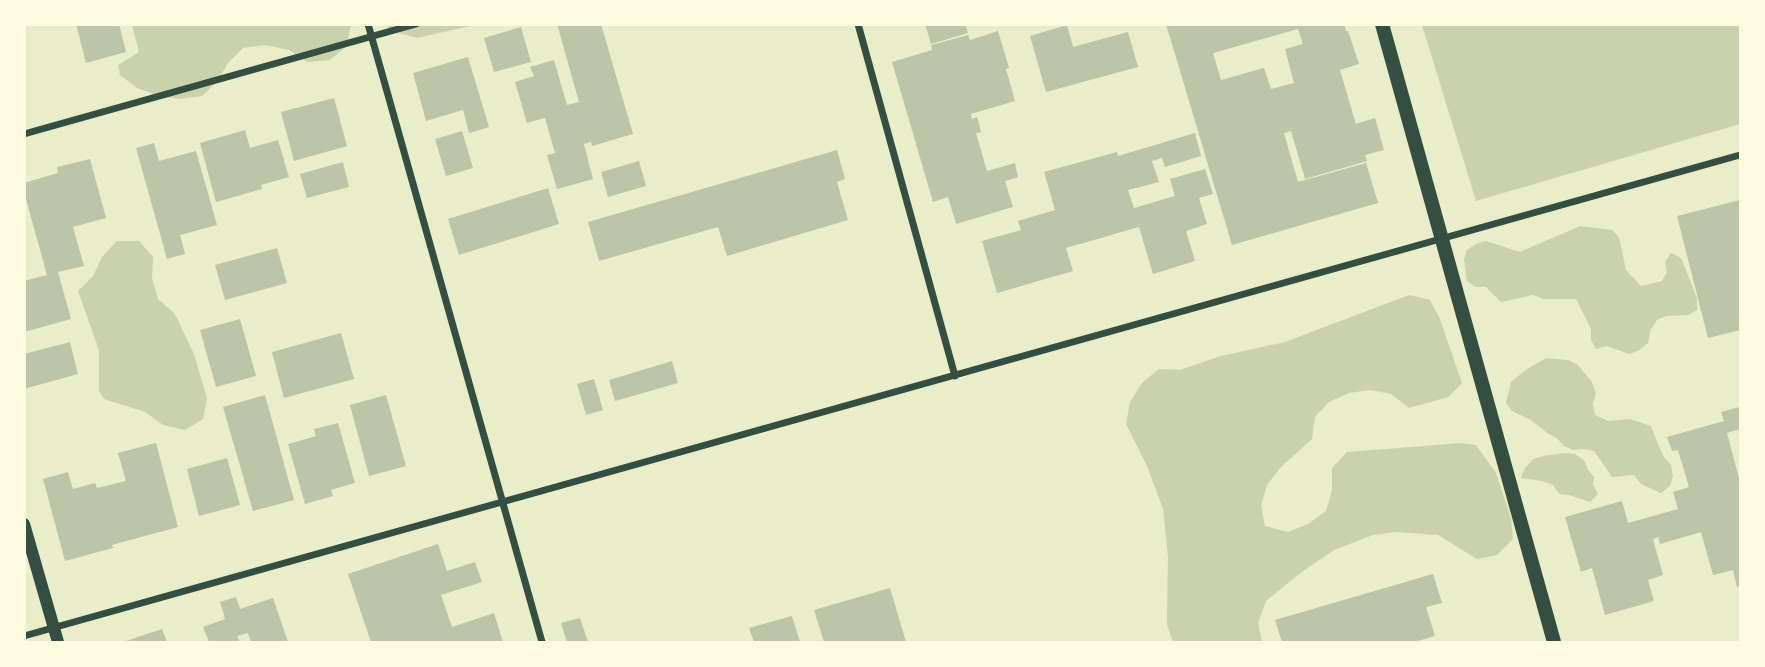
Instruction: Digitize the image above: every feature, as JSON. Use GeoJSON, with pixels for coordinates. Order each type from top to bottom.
{"type":"FeatureCollection","features":[{"type":"Feature","properties":{"kind":"main road"},"geometry":{"type":"LineString","coordinates":[[1382,24],[1554,642]]}},
{"type":"Feature","properties":{"kind":"street"},"geometry":{"type":"LineString","coordinates":[[368,24],[542,642]]}},
{"type":"Feature","properties":{"kind":"street"},"geometry":{"type":"LineString","coordinates":[[24,134],[416,24]]}},
{"type":"Feature","properties":{"kind":"street"},"geometry":{"type":"LineString","coordinates":[[858,24],[955,376]]}},
{"type":"Feature","properties":{"kind":"street"},"geometry":{"type":"LineString","coordinates":[[24,636],[1741,155]]}},
{"type":"Feature","properties":{"kind":"street"},"geometry":{"type":"LineString","coordinates":[[24,524],[58,642]]}},
{"type":"Feature","properties":{"kind":"green space"},"geometry":{"type":"Polygon","coordinates":[[[351,24],[347,46],[330,60],[307,62],[289,50],[265,45],[243,48],[228,63],[217,82],[202,96],[180,99],[158,96],[137,88],[120,75],[118,65],[139,52],[132,25],[351,24]]]}},
{"type":"Feature","properties":{"kind":"green space"},"geometry":{"type":"Polygon","coordinates":[[[385,25],[475,25],[417,38],[395,32],[385,25]]]}},
{"type":"Feature","properties":{"kind":"green space"},"geometry":{"type":"Polygon","coordinates":[[[1422,25],[1740,25],[1740,124],[1476,201],[1422,25]]]}},
{"type":"Feature","properties":{"kind":"green space"},"geometry":{"type":"Polygon","coordinates":[[[1580,226],[1612,230],[1619,237],[1626,270],[1641,286],[1662,281],[1667,272],[1665,262],[1671,253],[1681,258],[1697,298],[1697,310],[1688,315],[1667,316],[1657,320],[1651,329],[1648,343],[1629,354],[1607,346],[1596,349],[1591,340],[1591,329],[1576,299],[1543,299],[1533,295],[1501,302],[1486,287],[1476,287],[1467,281],[1464,259],[1467,250],[1476,244],[1486,241],[1520,252],[1580,226]]]}},
{"type":"Feature","properties":{"kind":"green space"},"geometry":{"type":"Polygon","coordinates":[[[117,241],[139,241],[153,257],[152,278],[158,299],[175,314],[194,354],[207,398],[203,419],[185,430],[163,425],[145,412],[104,399],[99,391],[99,350],[78,291],[93,276],[102,257],[117,241]]]}},
{"type":"Feature","properties":{"kind":"green space"},"geometry":{"type":"Polygon","coordinates":[[[1409,295],[1430,300],[1440,319],[1462,383],[1448,397],[1409,408],[1391,394],[1370,390],[1349,393],[1329,402],[1315,417],[1312,439],[1281,467],[1267,485],[1261,505],[1265,526],[1288,532],[1308,524],[1326,511],[1332,490],[1332,468],[1347,452],[1461,443],[1476,445],[1496,473],[1511,518],[1513,539],[1497,555],[1477,559],[1438,535],[1396,532],[1373,535],[1334,550],[1266,601],[1258,623],[1262,642],[1173,642],[1167,625],[1168,557],[1163,509],[1147,466],[1126,424],[1130,402],[1142,383],[1159,369],[1180,370],[1221,356],[1285,342],[1409,295]]]}},
{"type":"Feature","properties":{"kind":"green space"},"geometry":{"type":"Polygon","coordinates":[[[1546,358],[1568,360],[1578,365],[1592,382],[1596,393],[1593,404],[1595,415],[1608,421],[1630,419],[1651,426],[1663,456],[1671,465],[1673,476],[1670,486],[1661,493],[1641,484],[1634,475],[1612,477],[1594,451],[1573,450],[1564,446],[1531,420],[1512,411],[1506,403],[1511,382],[1546,358]]]}},
{"type":"Feature","properties":{"kind":"green space"},"geometry":{"type":"Polygon","coordinates":[[[1564,453],[1575,454],[1584,460],[1594,477],[1593,484],[1598,494],[1590,502],[1559,494],[1553,485],[1542,481],[1521,478],[1533,459],[1564,453]]]}},
{"type":"Feature","properties":{"kind":"building"},"geometry":{"type":"Polygon","coordinates":[[[76,24],[119,24],[126,52],[86,63],[76,24]]]}},
{"type":"Feature","properties":{"kind":"building"},"geometry":{"type":"Polygon","coordinates":[[[557,24],[601,24],[633,134],[592,146],[591,142],[584,144],[593,179],[557,189],[547,155],[555,153],[545,118],[527,123],[515,82],[534,76],[530,67],[554,60],[567,105],[579,102],[557,24]]]}},
{"type":"Feature","properties":{"kind":"building"},"geometry":{"type":"Polygon","coordinates":[[[925,24],[965,24],[968,33],[931,44],[925,24]]]}},
{"type":"Feature","properties":{"kind":"building"},"geometry":{"type":"Polygon","coordinates":[[[1166,24],[1344,24],[1359,64],[1340,70],[1356,124],[1375,118],[1384,150],[1365,155],[1367,161],[1305,179],[1291,131],[1284,133],[1298,182],[1366,163],[1378,203],[1232,245],[1166,24]],[[1298,29],[1213,53],[1221,80],[1264,68],[1271,89],[1294,83],[1285,49],[1303,44],[1298,29]]]}},
{"type":"Feature","properties":{"kind":"building"},"geometry":{"type":"Polygon","coordinates":[[[1067,25],[1073,47],[1128,32],[1138,67],[1046,92],[1030,36],[1067,25]]]}},
{"type":"Feature","properties":{"kind":"building"},"geometry":{"type":"Polygon","coordinates":[[[521,27],[531,62],[494,72],[484,38],[521,27]]]}},
{"type":"Feature","properties":{"kind":"building"},"geometry":{"type":"Polygon","coordinates":[[[998,31],[1015,101],[971,114],[972,119],[977,117],[981,132],[976,133],[987,171],[1015,163],[1018,177],[1005,181],[1013,207],[956,224],[948,197],[933,202],[892,62],[932,50],[931,45],[968,35],[970,40],[998,31]]]}},
{"type":"Feature","properties":{"kind":"building"},"geometry":{"type":"Polygon","coordinates":[[[468,57],[489,127],[469,133],[463,110],[426,121],[413,73],[468,57]]]}},
{"type":"Feature","properties":{"kind":"building"},"geometry":{"type":"Polygon","coordinates":[[[334,98],[347,146],[294,161],[281,112],[334,98]]]}},
{"type":"Feature","properties":{"kind":"building"},"geometry":{"type":"Polygon","coordinates":[[[245,130],[250,148],[278,140],[289,177],[261,185],[262,189],[216,202],[200,143],[245,130]]]}},
{"type":"Feature","properties":{"kind":"building"},"geometry":{"type":"Polygon","coordinates":[[[462,131],[473,168],[446,176],[435,139],[462,131]]]}},
{"type":"Feature","properties":{"kind":"building"},"geometry":{"type":"Polygon","coordinates":[[[1195,133],[1201,156],[1165,167],[1162,158],[1152,161],[1159,182],[1128,190],[1134,208],[1175,196],[1170,179],[1205,169],[1213,194],[1199,198],[1207,224],[1186,231],[1195,261],[1153,274],[1139,227],[1066,248],[1073,271],[997,293],[982,241],[1021,230],[1018,221],[1055,210],[1044,172],[1117,152],[1118,156],[1195,133]]]}},
{"type":"Feature","properties":{"kind":"building"},"geometry":{"type":"Polygon","coordinates":[[[154,143],[159,161],[196,151],[217,225],[180,235],[185,254],[167,259],[136,148],[154,143]]]}},
{"type":"Feature","properties":{"kind":"building"},"geometry":{"type":"Polygon","coordinates":[[[837,150],[845,179],[837,182],[848,220],[727,256],[718,227],[599,261],[588,222],[837,150]]]}},
{"type":"Feature","properties":{"kind":"building"},"geometry":{"type":"Polygon","coordinates":[[[90,159],[106,218],[73,227],[84,266],[58,272],[71,319],[24,332],[24,281],[47,275],[24,192],[24,183],[58,173],[57,167],[90,159]]]}},
{"type":"Feature","properties":{"kind":"building"},"geometry":{"type":"Polygon","coordinates":[[[639,161],[646,186],[608,197],[601,172],[639,161]]]}},
{"type":"Feature","properties":{"kind":"building"},"geometry":{"type":"Polygon","coordinates":[[[343,162],[349,187],[307,198],[300,174],[343,162]]]}},
{"type":"Feature","properties":{"kind":"building"},"geometry":{"type":"Polygon","coordinates":[[[548,188],[559,224],[459,255],[448,219],[548,188]]]}},
{"type":"Feature","properties":{"kind":"building"},"geometry":{"type":"Polygon","coordinates":[[[1740,200],[1740,330],[1708,338],[1677,216],[1740,200]]]}},
{"type":"Feature","properties":{"kind":"building"},"geometry":{"type":"Polygon","coordinates":[[[277,248],[287,283],[225,300],[215,265],[277,248]]]}},
{"type":"Feature","properties":{"kind":"building"},"geometry":{"type":"Polygon","coordinates":[[[240,319],[256,376],[216,387],[200,330],[240,319]]]}},
{"type":"Feature","properties":{"kind":"building"},"geometry":{"type":"Polygon","coordinates":[[[341,333],[354,379],[284,398],[272,352],[341,333]]]}},
{"type":"Feature","properties":{"kind":"building"},"geometry":{"type":"Polygon","coordinates":[[[70,342],[78,374],[24,389],[24,354],[70,342]]]}},
{"type":"Feature","properties":{"kind":"building"},"geometry":{"type":"Polygon","coordinates":[[[672,361],[678,383],[615,401],[609,380],[672,361]]]}},
{"type":"Feature","properties":{"kind":"building"},"geometry":{"type":"Polygon","coordinates":[[[594,379],[603,410],[586,415],[577,384],[594,379]]]}},
{"type":"Feature","properties":{"kind":"building"},"geometry":{"type":"Polygon","coordinates":[[[265,395],[294,500],[253,511],[223,407],[265,395]]]}},
{"type":"Feature","properties":{"kind":"building"},"geometry":{"type":"Polygon","coordinates":[[[386,395],[406,466],[369,476],[350,405],[386,395]]]}},
{"type":"Feature","properties":{"kind":"building"},"geometry":{"type":"Polygon","coordinates":[[[1740,407],[1740,429],[1727,433],[1740,482],[1740,586],[1737,587],[1733,570],[1713,575],[1701,532],[1660,544],[1658,537],[1653,539],[1663,575],[1648,580],[1654,601],[1605,615],[1592,568],[1581,572],[1565,517],[1622,501],[1628,523],[1678,509],[1673,492],[1689,487],[1678,450],[1672,451],[1667,437],[1724,421],[1721,412],[1740,407]]]}},
{"type":"Feature","properties":{"kind":"building"},"geometry":{"type":"Polygon","coordinates":[[[338,423],[355,483],[331,490],[333,496],[305,504],[288,444],[316,436],[314,429],[338,423]]]}},
{"type":"Feature","properties":{"kind":"building"},"geometry":{"type":"Polygon","coordinates":[[[156,443],[178,527],[65,561],[43,479],[68,472],[73,489],[95,483],[97,488],[126,481],[118,453],[156,443]]]}},
{"type":"Feature","properties":{"kind":"building"},"geometry":{"type":"Polygon","coordinates":[[[227,458],[240,505],[199,516],[187,469],[227,458]]]}},
{"type":"Feature","properties":{"kind":"building"},"geometry":{"type":"Polygon","coordinates":[[[438,544],[447,571],[475,562],[482,582],[441,595],[452,627],[494,613],[503,642],[371,642],[348,574],[438,544]]]}},
{"type":"Feature","properties":{"kind":"building"},"geometry":{"type":"Polygon","coordinates":[[[1433,574],[1442,603],[1426,607],[1435,636],[1414,642],[1282,642],[1275,620],[1433,574]]]}},
{"type":"Feature","properties":{"kind":"building"},"geometry":{"type":"Polygon","coordinates":[[[890,588],[906,642],[824,642],[814,610],[890,588]]]}},
{"type":"Feature","properties":{"kind":"building"},"geometry":{"type":"Polygon","coordinates":[[[236,597],[240,609],[273,598],[288,642],[251,642],[248,633],[237,636],[240,642],[209,642],[203,627],[225,619],[220,602],[236,597]]]}},
{"type":"Feature","properties":{"kind":"building"},"geometry":{"type":"Polygon","coordinates":[[[792,616],[800,642],[754,642],[749,628],[792,616]]]}},
{"type":"Feature","properties":{"kind":"building"},"geometry":{"type":"Polygon","coordinates":[[[580,618],[588,642],[567,642],[561,623],[580,618]]]}},
{"type":"Feature","properties":{"kind":"building"},"geometry":{"type":"Polygon","coordinates":[[[162,629],[167,642],[123,642],[162,629]]]}}]}
